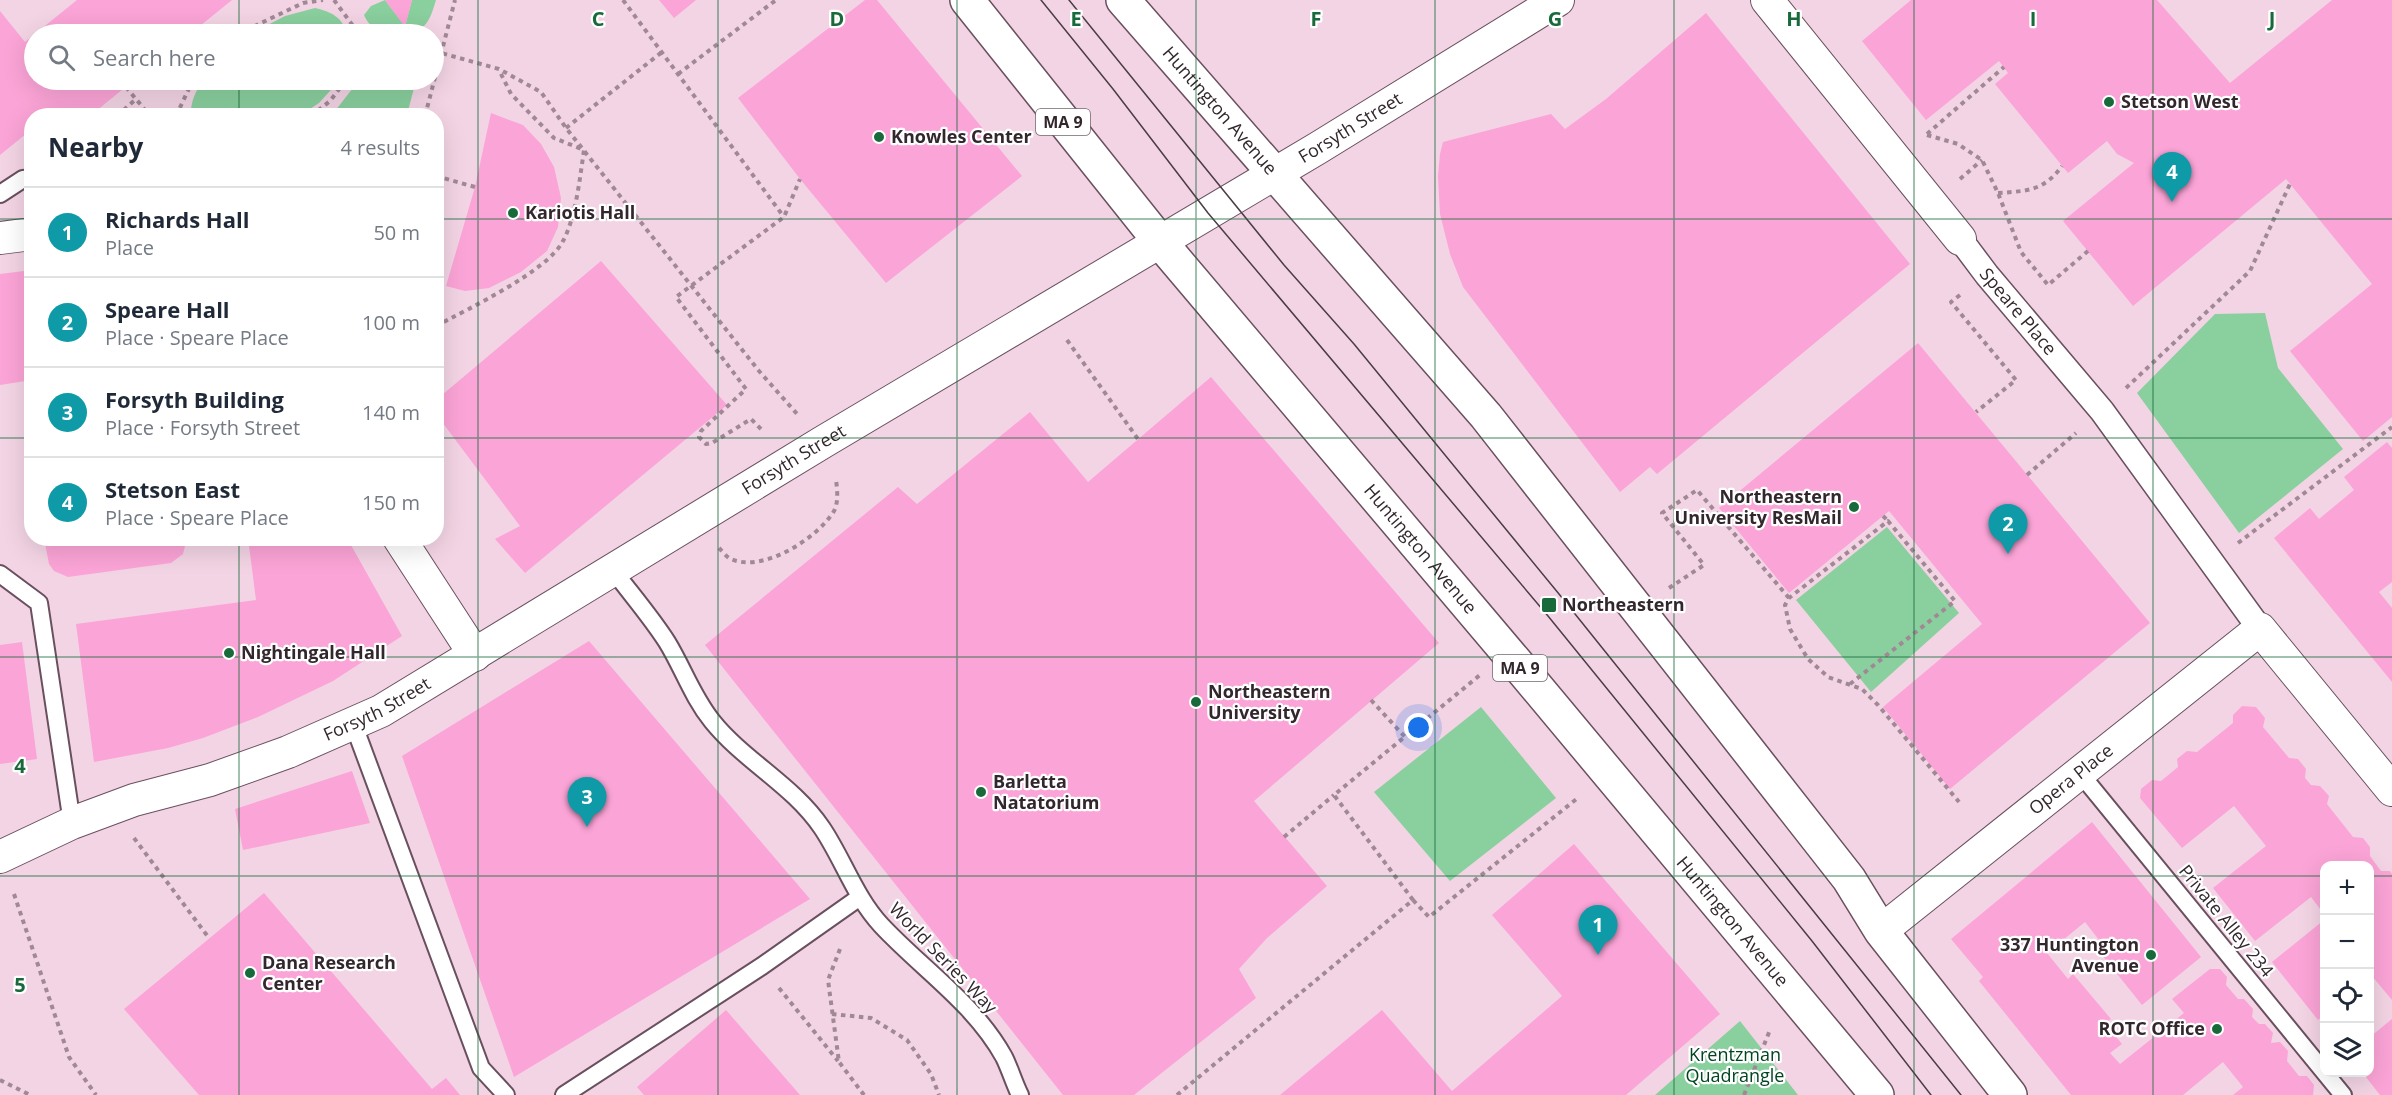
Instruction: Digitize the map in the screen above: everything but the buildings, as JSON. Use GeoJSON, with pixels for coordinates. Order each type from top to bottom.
{"type":"FeatureCollection","features":[{"type":"Feature","properties":{"kind":"main road","name":"Huntington Avenue"},"geometry":{"type":"LineString","coordinates":[[967,0],[1161,243],[1514,660],[1877,1095]]}},
{"type":"Feature","properties":{"kind":"main road","name":"Huntington Avenue"},"geometry":{"type":"LineString","coordinates":[[1123,0],[1486,416],[1849,879],[1881,931],[2010,1095]]}},
{"type":"Feature","properties":{"kind":"street","name":"Forsyth Street"},"geometry":{"type":"LineString","coordinates":[[0,857],[72,823],[113,808],[210,780],[288,752],[381,711],[822,442],[1161,243],[1558,0]]}},
{"type":"Feature","properties":{"kind":"street","name":"Speare Place"},"geometry":{"type":"LineString","coordinates":[[1767,0],[1987,275],[2102,411],[2217,574],[2260,629]]}},
{"type":"Feature","properties":{"kind":"street"},"geometry":{"type":"LineString","coordinates":[[0,238],[24,235]]}},
{"type":"Feature","properties":{"kind":"street"},"geometry":{"type":"LineString","coordinates":[[404,546],[475,655]]}},
{"type":"Feature","properties":{"kind":"street","name":"Opera Place"},"geometry":{"type":"LineString","coordinates":[[1881,931],[2260,629]]}},
{"type":"Feature","properties":{"kind":"street"},"geometry":{"type":"LineString","coordinates":[[2260,629],[2392,790]]}},
{"type":"Feature","properties":{"kind":"lane"},"geometry":{"type":"LineString","coordinates":[[0,194],[24,179]]}},
{"type":"Feature","properties":{"kind":"lane","name":"World Series Way"},"geometry":{"type":"LineString","coordinates":[[613,570],[668,644],[688,686],[712,721],[741,751],[798,801],[822,828],[860,897],[880,924],[957,997],[981,1024],[1004,1058],[1020,1095]]}},
{"type":"Feature","properties":{"kind":"lane"},"geometry":{"type":"LineString","coordinates":[[0,574],[39,603],[72,823]]}},
{"type":"Feature","properties":{"kind":"lane"},"geometry":{"type":"LineString","coordinates":[[353,723],[481,1068],[506,1095]]}},
{"type":"Feature","properties":{"kind":"lane","name":"Private Alley 234"},"geometry":{"type":"LineString","coordinates":[[2079,772],[2343,1095]]}},
{"type":"Feature","properties":{"kind":"lane"},"geometry":{"type":"LineString","coordinates":[[564,1095],[762,966],[860,897]]}},
{"type":"Feature","properties":{"kind":"path"},"geometry":{"type":"LineString","coordinates":[[259,24],[303,3],[323,0]]}},
{"type":"Feature","properties":{"kind":"path"},"geometry":{"type":"LineString","coordinates":[[334,0],[352,24]]}},
{"type":"Feature","properties":{"kind":"path"},"geometry":{"type":"LineString","coordinates":[[444,44],[455,0]]}},
{"type":"Feature","properties":{"kind":"path"},"geometry":{"type":"LineString","coordinates":[[623,0],[784,217]]}},
{"type":"Feature","properties":{"kind":"path"},"geometry":{"type":"LineString","coordinates":[[678,74],[776,0]]}},
{"type":"Feature","properties":{"kind":"path"},"geometry":{"type":"LineString","coordinates":[[566,128],[662,52]]}},
{"type":"Feature","properties":{"kind":"path"},"geometry":{"type":"LineString","coordinates":[[444,53],[499,69],[541,93],[566,128],[759,371],[822,442]]}},
{"type":"Feature","properties":{"kind":"path"},"geometry":{"type":"LineString","coordinates":[[1927,135],[2004,67]]}},
{"type":"Feature","properties":{"kind":"path"},"geometry":{"type":"LineString","coordinates":[[499,69],[511,94],[554,138],[584,150]]}},
{"type":"Feature","properties":{"kind":"path"},"geometry":{"type":"LineString","coordinates":[[128,90],[143,108]]}},
{"type":"Feature","properties":{"kind":"path"},"geometry":{"type":"LineString","coordinates":[[180,108],[188,90]]}},
{"type":"Feature","properties":{"kind":"path"},"geometry":{"type":"LineString","coordinates":[[321,108],[338,90]]}},
{"type":"Feature","properties":{"kind":"path"},"geometry":{"type":"LineString","coordinates":[[427,108],[432,90]]}},
{"type":"Feature","properties":{"kind":"path"},"geometry":{"type":"LineString","coordinates":[[126,108],[136,99]]}},
{"type":"Feature","properties":{"kind":"path"},"geometry":{"type":"LineString","coordinates":[[1920,126],[1927,135],[1958,144],[1982,160],[1998,193],[2021,252],[2048,285],[2088,251]]}},
{"type":"Feature","properties":{"kind":"path"},"geometry":{"type":"LineString","coordinates":[[444,322],[486,300],[547,261],[552,255],[563,241],[578,195],[584,150]]}},
{"type":"Feature","properties":{"kind":"path"},"geometry":{"type":"LineString","coordinates":[[1952,186],[1982,160]]}},
{"type":"Feature","properties":{"kind":"path"},"geometry":{"type":"LineString","coordinates":[[1998,193],[2031,190],[2052,180],[2062,166]]}},
{"type":"Feature","properties":{"kind":"path"},"geometry":{"type":"LineString","coordinates":[[444,178],[475,187]]}},
{"type":"Feature","properties":{"kind":"path"},"geometry":{"type":"LineString","coordinates":[[761,429],[751,419],[712,443],[706,444],[699,437],[701,432],[746,389],[676,297],[784,217],[800,179]]}},
{"type":"Feature","properties":{"kind":"path"},"geometry":{"type":"LineString","coordinates":[[2027,475],[2102,411],[2250,271],[2290,184]]}},
{"type":"Feature","properties":{"kind":"path"},"geometry":{"type":"LineString","coordinates":[[1976,412],[2016,380],[1952,302],[1987,275]]}},
{"type":"Feature","properties":{"kind":"path"},"geometry":{"type":"LineString","coordinates":[[1066,339],[1138,439]]}},
{"type":"Feature","properties":{"kind":"path"},"geometry":{"type":"LineString","coordinates":[[2217,574],[2236,545],[2392,427]]}},
{"type":"Feature","properties":{"kind":"path"},"geometry":{"type":"LineString","coordinates":[[719,548],[729,558],[750,562],[773,557],[799,547],[820,530],[835,509],[838,495],[836,478]]}},
{"type":"Feature","properties":{"kind":"path"},"geometry":{"type":"LineString","coordinates":[[1666,590],[1704,565],[1662,513],[1697,490],[1789,598]]}},
{"type":"Feature","properties":{"kind":"path"},"geometry":{"type":"LineString","coordinates":[[1883,516],[1955,601]]}},
{"type":"Feature","properties":{"kind":"path"},"geometry":{"type":"LineString","coordinates":[[1888,521],[1789,598],[1785,605],[1790,629],[1808,659],[1828,677],[1862,689],[1878,705],[1959,802]]}},
{"type":"Feature","properties":{"kind":"path"},"geometry":{"type":"LineString","coordinates":[[1850,684],[1960,597]]}},
{"type":"Feature","properties":{"kind":"path"},"geometry":{"type":"LineString","coordinates":[[1284,837],[1483,673]]}},
{"type":"Feature","properties":{"kind":"path"},"geometry":{"type":"LineString","coordinates":[[1371,700],[1405,737]]}},
{"type":"Feature","properties":{"kind":"path"},"geometry":{"type":"LineString","coordinates":[[1334,795],[1413,900],[1429,916],[1581,795]]}},
{"type":"Feature","properties":{"kind":"path"},"geometry":{"type":"LineString","coordinates":[[113,808],[209,938]]}},
{"type":"Feature","properties":{"kind":"path"},"geometry":{"type":"LineString","coordinates":[[14,894],[69,1057],[96,1095]]}},
{"type":"Feature","properties":{"kind":"path"},"geometry":{"type":"LineString","coordinates":[[839,1062],[828,980],[860,897]]}},
{"type":"Feature","properties":{"kind":"path"},"geometry":{"type":"LineString","coordinates":[[1177,1095],[1413,900]]}},
{"type":"Feature","properties":{"kind":"path"},"geometry":{"type":"LineString","coordinates":[[762,966],[864,1095]]}},
{"type":"Feature","properties":{"kind":"path"},"geometry":{"type":"LineString","coordinates":[[832,1014],[871,1018],[907,1040],[932,1074],[939,1095]]}},
{"type":"Feature","properties":{"kind":"path"},"geometry":{"type":"LineString","coordinates":[[1744,1095],[1770,1030]]}},
{"type":"Feature","properties":{"kind":"path"},"geometry":{"type":"LineString","coordinates":[[0,1080],[30,1095]]}},
{"type":"Feature","properties":{"kind":"green space"},"geometry":{"type":"Polygon","coordinates":[[[385,0],[403,24],[370,24],[364,15],[371,6],[385,0]]]}},
{"type":"Feature","properties":{"kind":"green space"},"geometry":{"type":"Polygon","coordinates":[[[412,0],[436,0],[425,24],[406,24],[412,0]]]}},
{"type":"Feature","properties":{"kind":"green space"},"geometry":{"type":"Polygon","coordinates":[[[315,8],[336,16],[342,24],[269,24],[285,16],[315,8]]]}},
{"type":"Feature","properties":{"kind":"green space"},"geometry":{"type":"Polygon","coordinates":[[[197,90],[331,90],[312,108],[191,108],[197,90]]]}},
{"type":"Feature","properties":{"kind":"green space"},"geometry":{"type":"Polygon","coordinates":[[[351,90],[413,90],[409,108],[337,108],[351,90]]]}},
{"type":"Feature","properties":{"kind":"green space"},"geometry":{"type":"Polygon","coordinates":[[[2265,313],[2278,368],[2343,449],[2239,533],[2137,393],[2215,314],[2265,313]]]}},
{"type":"Feature","properties":{"kind":"green space"},"geometry":{"type":"Polygon","coordinates":[[[1887,527],[1959,613],[1871,692],[1796,600],[1887,527]]]}},
{"type":"Feature","properties":{"kind":"green space"},"geometry":{"type":"Polygon","coordinates":[[[1481,707],[1556,798],[1450,881],[1374,792],[1481,707]]]}},
{"type":"Feature","properties":{"kind":"green space","name":"Krentzman Quadrangle"},"geometry":{"type":"Polygon","coordinates":[[[1740,1021],[1798,1095],[1655,1095],[1740,1021]]]}},
{"type":"Feature","properties":{"kind":"tram line"},"geometry":{"type":"LineString","coordinates":[[1041,0],[1208,213],[1548,616],[1812,941],[1931,1095]]}},
{"type":"Feature","properties":{"kind":"tram line"},"geometry":{"type":"LineString","coordinates":[[1069,0],[1284,265],[1354,344],[1559,594],[1961,1095]]}},
{"type":"Feature","properties":{"kind":"place","name":"Stetson West"},"geometry":{"type":"Point","coordinates":[2109,102]}},
{"type":"Feature","properties":{"kind":"place","name":"Knowles Center"},"geometry":{"type":"Point","coordinates":[879,137]}},
{"type":"Feature","properties":{"kind":"place","name":"Stetson East"},"geometry":{"type":"Point","coordinates":[2172,202]}},
{"type":"Feature","properties":{"kind":"place","name":"Kariotis Hall"},"geometry":{"type":"Point","coordinates":[513,213]}},
{"type":"Feature","properties":{"kind":"place","name":"Northeastern University ResMail"},"geometry":{"type":"Point","coordinates":[1854,507]}},
{"type":"Feature","properties":{"kind":"place","name":"Speare Hall"},"geometry":{"type":"Point","coordinates":[2008,554]}},
{"type":"Feature","properties":{"kind":"place","name":"Northeastern"},"geometry":{"type":"Point","coordinates":[1549,605]}},
{"type":"Feature","properties":{"kind":"place","name":"Nightingale Hall"},"geometry":{"type":"Point","coordinates":[229,653]}},
{"type":"Feature","properties":{"kind":"place","name":"Northeastern University"},"geometry":{"type":"Point","coordinates":[1196,702]}},
{"type":"Feature","properties":{"kind":"place","name":"Barletta Natatorium"},"geometry":{"type":"Point","coordinates":[981,792]}},
{"type":"Feature","properties":{"kind":"place","name":"Forsyth Building"},"geometry":{"type":"Point","coordinates":[587,827]}},
{"type":"Feature","properties":{"kind":"place","name":"Richards Hall"},"geometry":{"type":"Point","coordinates":[1598,955]}},
{"type":"Feature","properties":{"kind":"place","name":"337 Huntington Avenue"},"geometry":{"type":"Point","coordinates":[2151,955]}},
{"type":"Feature","properties":{"kind":"place","name":"Dana Research Center"},"geometry":{"type":"Point","coordinates":[250,973]}},
{"type":"Feature","properties":{"kind":"place","name":"ROTC Office"},"geometry":{"type":"Point","coordinates":[2217,1029]}}]}
